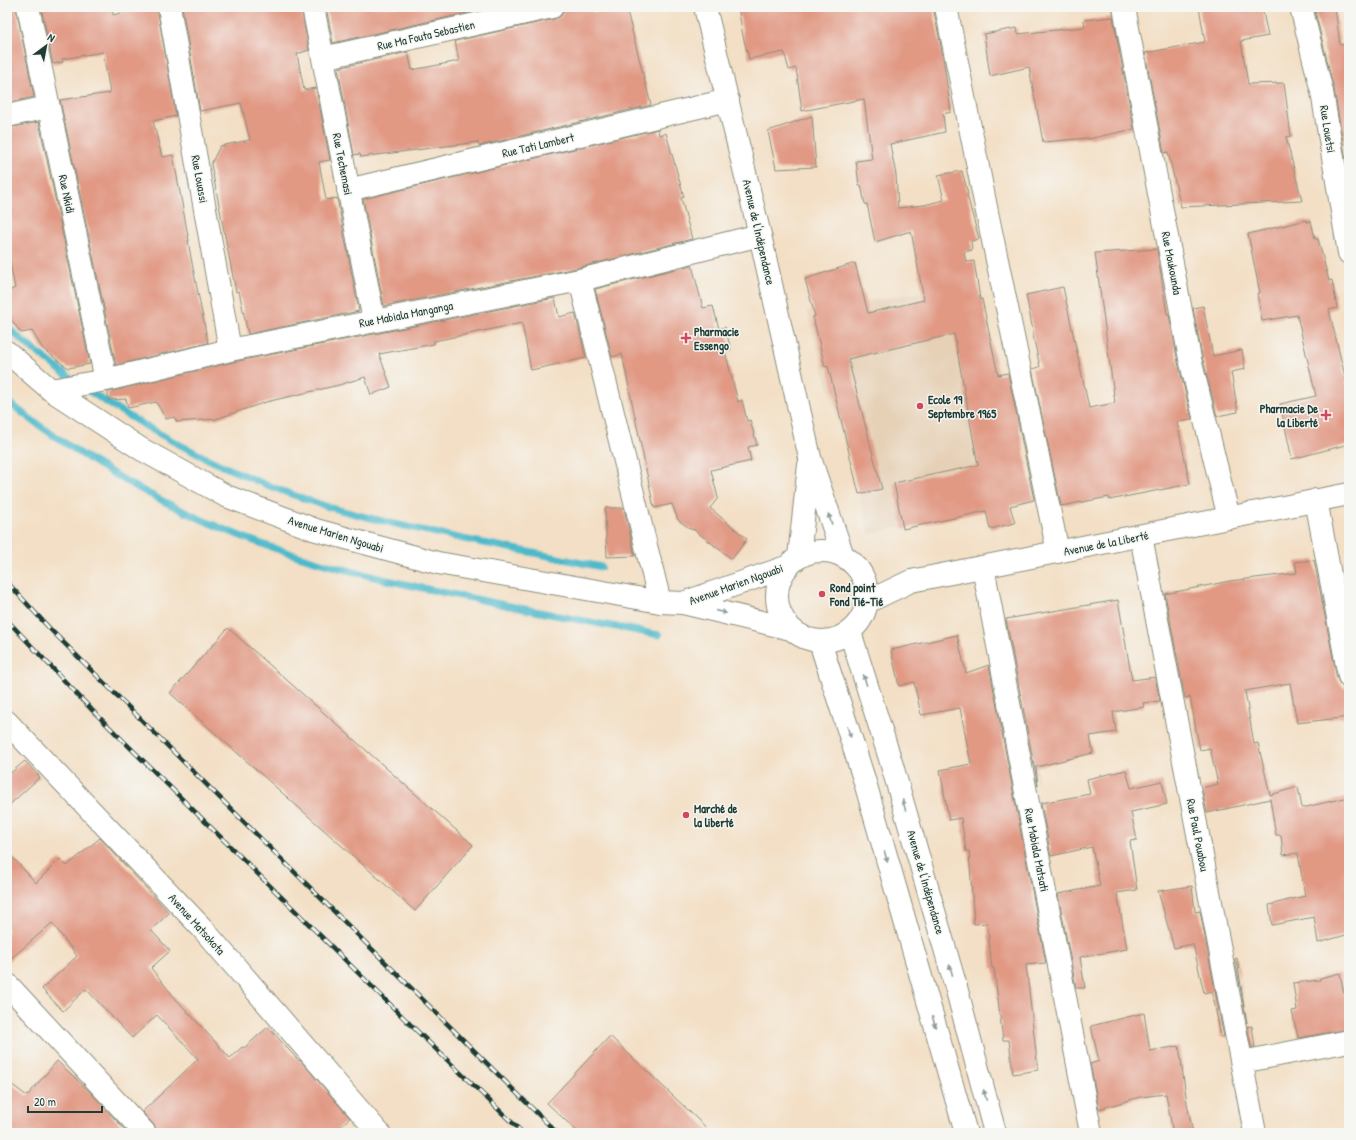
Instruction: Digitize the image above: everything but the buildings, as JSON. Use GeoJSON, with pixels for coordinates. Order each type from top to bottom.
{"type":"FeatureCollection","features":[{"type":"Feature","properties":{"kind":"street","name":"Rue Nkidi"},"geometry":{"type":"LineString","coordinates":[[28,7],[106,380]]}},
{"type":"Feature","properties":{"kind":"street","name":"Rue Louassi"},"geometry":{"type":"LineString","coordinates":[[169,7],[230,350]]}},
{"type":"Feature","properties":{"kind":"street","name":"Rue Techemasi"},"geometry":{"type":"LineString","coordinates":[[313,7],[374,321]]}},
{"type":"Feature","properties":{"kind":"street","name":"Rue Ma Fouta Sebastien"},"geometry":{"type":"LineString","coordinates":[[323,58],[552,7]]}},
{"type":"Feature","properties":{"kind":"street","name":"Avenue de l'Indépendance"},"geometry":{"type":"LineString","coordinates":[[705,7],[760,235],[810,458],[843,556]]}},
{"type":"Feature","properties":{"kind":"street"},"geometry":{"type":"LineString","coordinates":[[946,7],[1058,552]]}},
{"type":"Feature","properties":{"kind":"street","name":"Rue Moukounda"},"geometry":{"type":"LineString","coordinates":[[1124,7],[1190,359],[1229,518]]}},
{"type":"Feature","properties":{"kind":"street","name":"Rue Louetsi"},"geometry":{"type":"LineString","coordinates":[[1302,7],[1322,92],[1349,253]]}},
{"type":"Feature","properties":{"kind":"street","name":"Rue Tati Lambert"},"geometry":{"type":"LineString","coordinates":[[348,190],[728,100]]}},
{"type":"Feature","properties":{"kind":"street"},"geometry":{"type":"LineString","coordinates":[[7,116],[48,107]]}},
{"type":"Feature","properties":{"kind":"street","name":"Rue Mabiala Manganga"},"geometry":{"type":"LineString","coordinates":[[51,390],[106,380],[230,350],[580,280],[760,235]]}},
{"type":"Feature","properties":{"kind":"street"},"geometry":{"type":"LineString","coordinates":[[580,280],[660,602]]}},
{"type":"Feature","properties":{"kind":"street","name":"Avenue Marien Ngouabi"},"geometry":{"type":"LineString","coordinates":[[7,352],[51,390],[141,449],[226,496],[316,530],[438,563],[660,602],[683,603],[791,629]]}},
{"type":"Feature","properties":{"kind":"street","name":"Avenue de l'Indépendance"},"geometry":{"type":"LineString","coordinates":[[794,561],[810,458]]}},
{"type":"Feature","properties":{"kind":"street","name":"Avenue de la Liberté"},"geometry":{"type":"LineString","coordinates":[[867,602],[911,581],[1349,494]]}},
{"type":"Feature","properties":{"kind":"street"},"geometry":{"type":"LineString","coordinates":[[1316,500],[1349,676]]}},
{"type":"Feature","properties":{"kind":"street","name":"Rue Paul Pouabou"},"geometry":{"type":"LineString","coordinates":[[1141,536],[1255,1133]]}},
{"type":"Feature","properties":{"kind":"street"},"geometry":{"type":"LineString","coordinates":[[813,552],[828,552],[843,556],[853,564],[862,575],[867,588],[867,602],[862,619],[850,632],[841,638],[820,642],[804,638],[791,629],[782,618],[777,605],[777,590],[781,577],[794,561],[813,552]]}},
{"type":"Feature","properties":{"kind":"street","name":"Avenue Marien Ngouabi"},"geometry":{"type":"LineString","coordinates":[[683,603],[794,561]]}},
{"type":"Feature","properties":{"kind":"street","name":"Rue Mabiala Matsati"},"geometry":{"type":"LineString","coordinates":[[983,567],[1091,1133]]}},
{"type":"Feature","properties":{"kind":"street"},"geometry":{"type":"LineString","coordinates":[[862,575],[911,581]]}},
{"type":"Feature","properties":{"kind":"street","name":"Avenue de l'Indépendance"},"geometry":{"type":"LineString","coordinates":[[850,632],[891,762],[956,987],[995,1133]]}},
{"type":"Feature","properties":{"kind":"street"},"geometry":{"type":"LineString","coordinates":[[820,642],[864,779],[966,1133]]}},
{"type":"Feature","properties":{"kind":"street","name":"Avenue Matsokota"},"geometry":{"type":"LineString","coordinates":[[7,722],[202,928],[379,1133]]}},
{"type":"Feature","properties":{"kind":"street"},"geometry":{"type":"LineString","coordinates":[[7,984],[145,1133]]}},
{"type":"Feature","properties":{"kind":"street"},"geometry":{"type":"LineString","coordinates":[[1242,1062],[1349,1041]]}},
{"type":"Feature","properties":{"kind":"shaded area","name":"Ecole 19 Septembre 1965"},"geometry":{"type":"Polygon","coordinates":[[[978,283],[1029,500],[870,534],[807,311],[978,283]]]}},
{"type":"Feature","properties":{"kind":"waterway"},"geometry":{"type":"LineString","coordinates":[[7,327],[74,381]]}},
{"type":"Feature","properties":{"kind":"waterway"},"geometry":{"type":"LineString","coordinates":[[86,389],[144,425],[203,457],[297,496],[329,507],[401,526],[601,567]]}},
{"type":"Feature","properties":{"kind":"waterway"},"geometry":{"type":"LineString","coordinates":[[7,401],[89,459],[147,493],[207,522],[267,546],[385,580],[659,635]]}},
{"type":"Feature","properties":{"kind":"railway"},"geometry":{"type":"LineString","coordinates":[[7,582],[52,631],[557,1133]]}},
{"type":"Feature","properties":{"kind":"railway"},"geometry":{"type":"LineString","coordinates":[[7,620],[92,710],[416,1030],[523,1133]]}},
{"type":"Feature","properties":{"kind":"place","name":"Pharmacie Essengo"},"geometry":{"type":"Point","coordinates":[686,338]}},
{"type":"Feature","properties":{"kind":"place","name":"Ecole 19 Septembre 1965"},"geometry":{"type":"Point","coordinates":[920,406]}},
{"type":"Feature","properties":{"kind":"place","name":"Pharmacie De la Liberté"},"geometry":{"type":"Point","coordinates":[1326,415]}},
{"type":"Feature","properties":{"kind":"place","name":"Rond point Fond Tié-Tié"},"geometry":{"type":"Point","coordinates":[822,594]}},
{"type":"Feature","properties":{"kind":"place","name":"Marché de la liberté"},"geometry":{"type":"Point","coordinates":[686,815]}}]}
